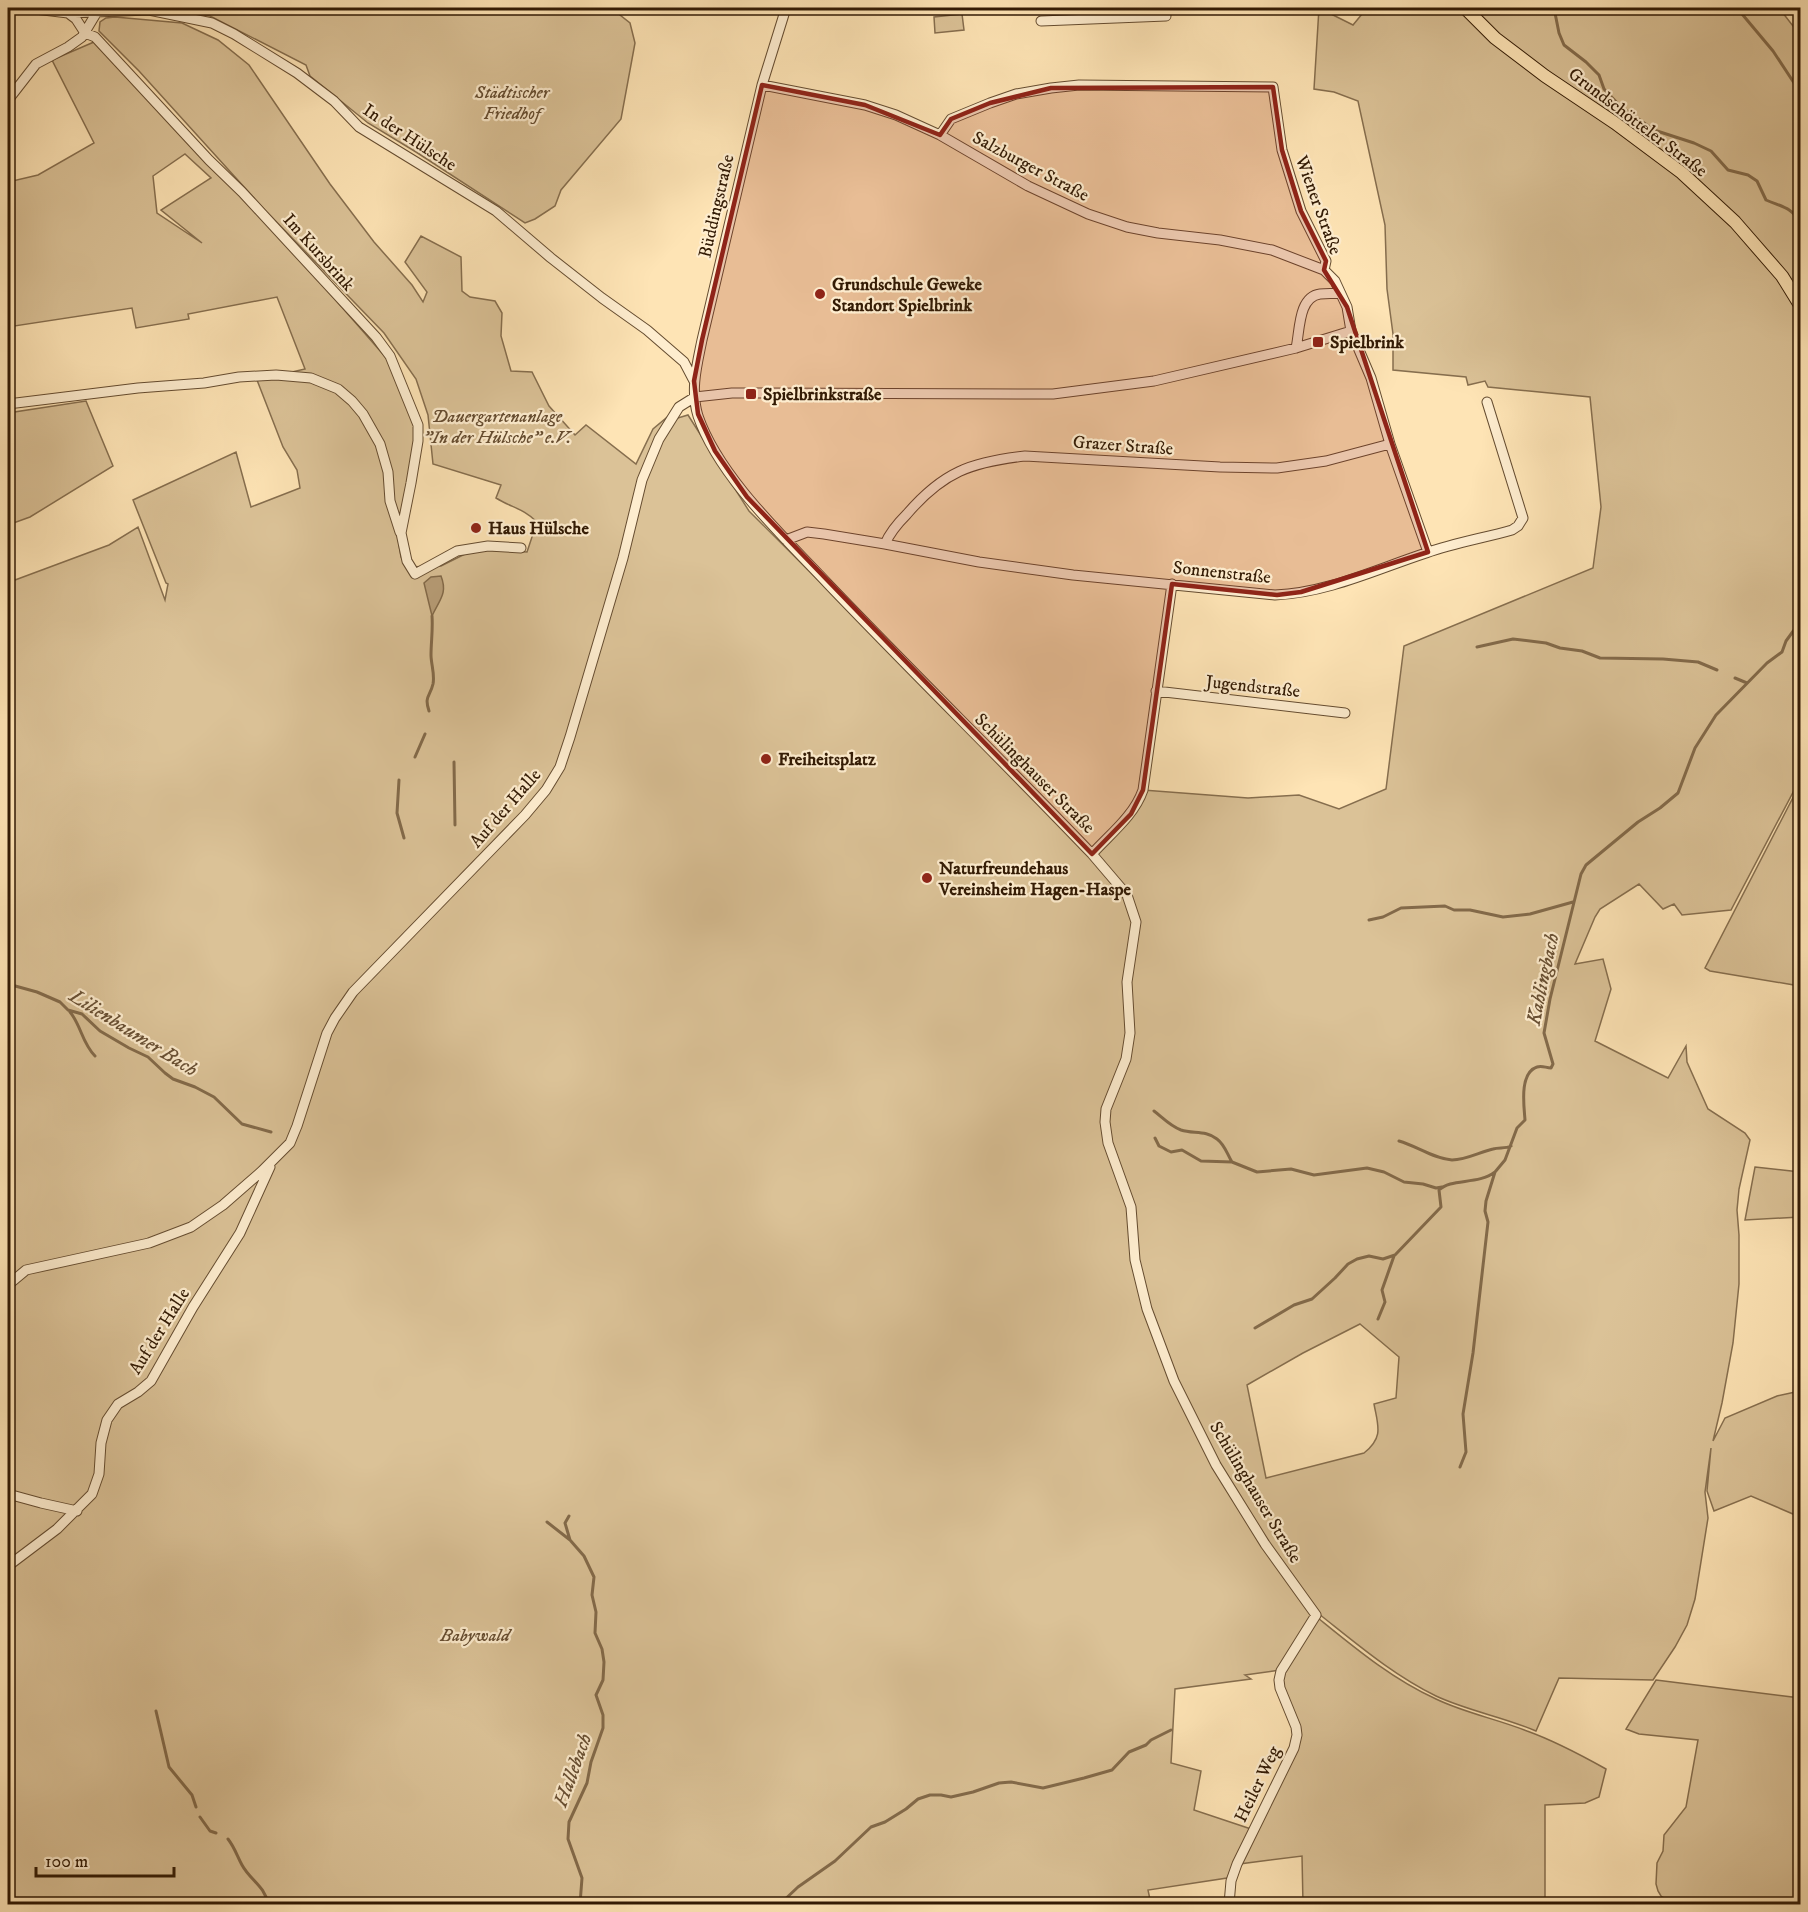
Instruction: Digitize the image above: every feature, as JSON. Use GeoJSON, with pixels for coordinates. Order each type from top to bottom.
{"type":"FeatureCollection","features":[{"type":"Feature","properties":{"kind":"main road","name":"Grundschötteler Straße"},"geometry":{"type":"LineString","coordinates":[[1465,8],[1496,39],[1682,173],[1735,222],[1782,276],[1800,304]]}},
{"type":"Feature","properties":{"kind":"street","name":"In der Hülsche"},"geometry":{"type":"LineString","coordinates":[[27,8],[68,13],[149,10],[212,23],[259,49],[297,73],[334,101],[359,127],[496,211],[557,263],[647,330],[684,362],[694,381]]}},
{"type":"Feature","properties":{"kind":"street","name":"Büddingstraße"},"geometry":{"type":"LineString","coordinates":[[698,414],[694,381],[704,331],[762,85],[786,8]]}},
{"type":"Feature","properties":{"kind":"street"},"geometry":{"type":"LineString","coordinates":[[1041,21],[1166,16],[1166,8]]}},
{"type":"Feature","properties":{"kind":"street"},"geometry":{"type":"LineString","coordinates":[[8,100],[36,64],[82,37],[97,12]]}},
{"type":"Feature","properties":{"kind":"street"},"geometry":{"type":"LineString","coordinates":[[68,13],[76,19],[85,33]]}},
{"type":"Feature","properties":{"kind":"street","name":"Im Kursbrink"},"geometry":{"type":"LineString","coordinates":[[85,33],[95,37],[209,160],[248,198],[390,356],[418,425],[418,441],[401,537]]}},
{"type":"Feature","properties":{"kind":"street","name":"Salzburger Straße"},"geometry":{"type":"LineString","coordinates":[[762,85],[865,105],[896,115],[940,135],[1028,186],[1088,214],[1127,227],[1272,250],[1324,270]]}},
{"type":"Feature","properties":{"kind":"street","name":"Wiener Straße"},"geometry":{"type":"LineString","coordinates":[[940,135],[951,119],[979,107],[1016,94],[1051,88],[1079,85],[1272,87],[1282,150],[1301,211],[1326,261],[1324,270],[1335,281],[1347,307],[1351,331],[1371,378],[1390,444],[1428,552]]}},
{"type":"Feature","properties":{"kind":"street"},"geometry":{"type":"LineString","coordinates":[[1296,348],[1302,312],[1308,300],[1321,294],[1340,293]]}},
{"type":"Feature","properties":{"kind":"street"},"geometry":{"type":"LineString","coordinates":[[695,397],[732,393],[1053,394],[1154,381],[1296,348],[1351,331]]}},
{"type":"Feature","properties":{"kind":"street"},"geometry":{"type":"LineString","coordinates":[[8,404],[138,388],[204,383],[239,377],[276,375],[311,378],[338,389],[352,401],[363,414],[381,444],[390,501],[407,561],[415,574],[457,551],[488,546],[521,548]]}},
{"type":"Feature","properties":{"kind":"street","name":"Auf der Halle"},"geometry":{"type":"LineString","coordinates":[[8,1286],[26,1270],[148,1243],[191,1227],[272,1163],[290,1143],[327,1033],[353,992],[525,815],[546,790],[560,766],[624,558],[642,480],[651,458],[679,407],[695,397]]}},
{"type":"Feature","properties":{"kind":"street","name":"Sonnenstraße"},"geometry":{"type":"LineString","coordinates":[[786,540],[807,532],[979,562],[1073,575],[1275,594],[1293,593],[1366,575],[1428,552],[1512,530],[1522,522],[1523,518],[1487,402]]}},
{"type":"Feature","properties":{"kind":"street","name":"Schülinghauser Straße"},"geometry":{"type":"LineString","coordinates":[[698,414],[715,451],[747,497],[872,630],[1092,854],[1127,895],[1136,922],[1127,982],[1130,1033],[1126,1059],[1106,1109],[1105,1122],[1108,1143],[1131,1208],[1135,1260],[1147,1309],[1174,1381],[1216,1465],[1265,1544],[1316,1615]]}},
{"type":"Feature","properties":{"kind":"street","name":"Grazer Straße"},"geometry":{"type":"LineString","coordinates":[[885,544],[890,533],[922,497],[967,467],[993,460],[1025,456],[1209,467],[1277,468],[1326,461],[1390,444]]}},
{"type":"Feature","properties":{"kind":"street"},"geometry":{"type":"LineString","coordinates":[[1092,854],[1131,814],[1143,790],[1172,584]]}},
{"type":"Feature","properties":{"kind":"street","name":"Jugendstraße"},"geometry":{"type":"LineString","coordinates":[[1156,691],[1345,713]]}},
{"type":"Feature","properties":{"kind":"street","name":"Auf der Halle"},"geometry":{"type":"LineString","coordinates":[[77,1510],[92,1494],[99,1474],[101,1443],[107,1420],[118,1404],[151,1381],[193,1307],[240,1233],[272,1163]]}},
{"type":"Feature","properties":{"kind":"street"},"geometry":{"type":"LineString","coordinates":[[8,1494],[77,1510]]}},
{"type":"Feature","properties":{"kind":"street"},"geometry":{"type":"LineString","coordinates":[[8,1566],[57,1529],[77,1510]]}},
{"type":"Feature","properties":{"kind":"street","name":"Heiler Weg"},"geometry":{"type":"LineString","coordinates":[[1229,1905],[1231,1881],[1237,1864],[1294,1748],[1297,1735],[1280,1688],[1281,1671],[1316,1615]]}},
{"type":"Feature","properties":{"kind":"highlighted area"},"geometry":{"type":"Polygon","coordinates":[[[762,85],[865,105],[940,135],[951,119],[990,103],[1051,88],[1273,87],[1282,150],[1301,211],[1326,261],[1324,270],[1347,307],[1428,552],[1301,592],[1277,595],[1172,584],[1143,790],[1131,814],[1092,854],[747,497],[715,451],[698,414],[694,381],[762,85]]]}},
{"type":"Feature","properties":{"kind":"green space","name":"Städtischer Friedhof"},"geometry":{"type":"Polygon","coordinates":[[[160,8],[611,8],[630,23],[635,43],[621,119],[561,190],[555,206],[525,223],[368,123],[310,76],[306,65],[210,16],[160,8]]]}},
{"type":"Feature","properties":{"kind":"green space"},"geometry":{"type":"Polygon","coordinates":[[[1319,8],[1353,25],[1367,8],[1779,8],[1800,35],[1800,589],[1797,590],[1800,591],[1800,779],[1731,910],[1682,915],[1674,904],[1663,909],[1639,884],[1600,909],[1575,964],[1603,959],[1611,989],[1595,1041],[1668,1078],[1686,1046],[1687,1062],[1708,1109],[1745,1133],[1750,1140],[1739,1189],[1737,1210],[1739,1284],[1733,1343],[1713,1441],[1725,1418],[1777,1396],[1800,1391],[1800,1517],[1751,1496],[1714,1511],[1707,1491],[1711,1448],[1705,1492],[1708,1518],[1695,1599],[1687,1625],[1675,1647],[1653,1680],[1559,1678],[1536,1731],[1448,1701],[1420,1688],[1376,1658],[1319,1614],[1280,1670],[1245,1675],[1251,1679],[1175,1689],[1171,1763],[1201,1771],[1194,1810],[1251,1829],[1227,1878],[1148,1890],[1151,1904],[8,1904],[8,564],[15,580],[109,545],[138,527],[165,600],[168,584],[133,500],[236,452],[251,507],[300,488],[297,470],[283,447],[257,380],[305,369],[277,297],[188,314],[189,319],[136,328],[132,308],[8,327],[8,182],[38,175],[94,143],[52,60],[94,42],[272,227],[388,360],[417,426],[397,532],[401,557],[407,567],[441,566],[465,554],[485,550],[527,552],[537,522],[522,511],[496,498],[501,485],[433,464],[428,415],[416,379],[384,333],[265,210],[139,71],[99,31],[100,22],[106,18],[182,23],[218,40],[249,65],[330,184],[374,242],[412,285],[423,302],[427,292],[405,262],[421,236],[461,257],[462,291],[470,297],[495,301],[502,313],[501,336],[511,371],[532,372],[549,406],[575,435],[586,425],[636,464],[653,429],[671,414],[678,418],[688,415],[749,511],[1092,853],[1143,790],[1248,798],[1299,795],[1339,809],[1386,789],[1404,646],[1593,568],[1601,507],[1590,397],[1488,387],[1485,381],[1468,385],[1466,377],[1393,370],[1393,334],[1387,289],[1385,225],[1358,101],[1334,92],[1314,89],[1319,8]],[[185,154],[153,176],[157,213],[202,243],[161,210],[211,178],[185,154]],[[1360,1324],[1247,1385],[1266,1478],[1364,1453],[1375,1442],[1378,1431],[1374,1404],[1396,1398],[1399,1357],[1360,1324]]]}},
{"type":"Feature","properties":{"kind":"green space"},"geometry":{"type":"Polygon","coordinates":[[[962,14],[964,30],[935,33],[934,17],[962,14]]]}},
{"type":"Feature","properties":{"kind":"green space"},"geometry":{"type":"Polygon","coordinates":[[[86,401],[113,466],[30,517],[8,525],[8,413],[86,401]]]}},
{"type":"Feature","properties":{"kind":"green space"},"geometry":{"type":"Polygon","coordinates":[[[1800,784],[1800,986],[1710,971],[1705,968],[1800,784]]]}},
{"type":"Feature","properties":{"kind":"green space"},"geometry":{"type":"Polygon","coordinates":[[[1755,1167],[1800,1172],[1800,1217],[1745,1220],[1755,1167]]]}},
{"type":"Feature","properties":{"kind":"green space"},"geometry":{"type":"Polygon","coordinates":[[[1318,1618],[1374,1662],[1420,1691],[1458,1708],[1548,1739],[1606,1769],[1599,1797],[1585,1803],[1545,1805],[1545,1899],[1578,1898],[1577,1904],[1303,1904],[1302,1856],[1239,1864],[1299,1736],[1283,1688],[1283,1671],[1318,1618]]]}},
{"type":"Feature","properties":{"kind":"green space"},"geometry":{"type":"Polygon","coordinates":[[[1656,1680],[1800,1698],[1800,1904],[1673,1904],[1661,1896],[1656,1884],[1657,1863],[1663,1851],[1664,1835],[1686,1807],[1698,1740],[1639,1734],[1626,1729],[1656,1680]]]}},
{"type":"Feature","properties":{"kind":"shaded area"},"geometry":{"type":"Polygon","coordinates":[[[441,576],[444,588],[432,616],[424,583],[431,577],[441,576]]]}},
{"type":"Feature","properties":{"kind":"waterway"},"geometry":{"type":"LineString","coordinates":[[1554,8],[1564,45],[1599,75],[1604,89],[1620,106],[1654,130],[1711,151],[1728,170],[1748,175],[1757,181],[1766,200],[1790,211],[1800,223]]}},
{"type":"Feature","properties":{"kind":"waterway"},"geometry":{"type":"LineString","coordinates":[[1742,14],[1773,51],[1800,92]]}},
{"type":"Feature","properties":{"kind":"waterway"},"geometry":{"type":"LineString","coordinates":[[429,711],[427,699],[433,680],[432,616]]}},
{"type":"Feature","properties":{"kind":"waterway","name":"Kahlingbach"},"geometry":{"type":"LineString","coordinates":[[1460,1467],[1466,1452],[1463,1414],[1473,1353],[1488,1222],[1485,1211],[1486,1201],[1495,1172],[1505,1160],[1517,1128],[1525,1120],[1524,1090],[1527,1076],[1537,1067],[1551,1068],[1553,1064],[1544,1033],[1550,999],[1581,874],[1586,865],[1638,822],[1678,793],[1695,748],[1716,715],[1767,663],[1782,652],[1786,641],[1794,630],[1800,627]]}},
{"type":"Feature","properties":{"kind":"waterway"},"geometry":{"type":"LineString","coordinates":[[1477,647],[1513,639],[1546,643],[1560,648],[1582,651],[1600,658],[1698,662],[1717,670]]}},
{"type":"Feature","properties":{"kind":"waterway"},"geometry":{"type":"LineString","coordinates":[[1735,678],[1747,683]]}},
{"type":"Feature","properties":{"kind":"waterway"},"geometry":{"type":"LineString","coordinates":[[415,757],[425,734]]}},
{"type":"Feature","properties":{"kind":"waterway"},"geometry":{"type":"LineString","coordinates":[[454,762],[455,825]]}},
{"type":"Feature","properties":{"kind":"waterway"},"geometry":{"type":"LineString","coordinates":[[399,780],[397,813],[404,838]]}},
{"type":"Feature","properties":{"kind":"waterway"},"geometry":{"type":"LineString","coordinates":[[1369,920],[1383,917],[1401,908],[1445,906],[1454,910],[1470,910],[1503,917],[1530,914],[1573,902]]}},
{"type":"Feature","properties":{"kind":"waterway","name":"Lilienbaumer Bach"},"geometry":{"type":"LineString","coordinates":[[8,984],[37,992],[60,1002],[68,1010],[82,1014],[100,1031],[148,1057],[173,1079],[214,1097],[242,1124],[271,1132]]}},
{"type":"Feature","properties":{"kind":"waterway"},"geometry":{"type":"LineString","coordinates":[[70,1012],[95,1056]]}},
{"type":"Feature","properties":{"kind":"waterway"},"geometry":{"type":"LineString","coordinates":[[1154,1111],[1181,1130],[1213,1136],[1222,1144],[1232,1162]]}},
{"type":"Feature","properties":{"kind":"waterway"},"geometry":{"type":"LineString","coordinates":[[1155,1138],[1159,1146],[1171,1152],[1182,1150],[1201,1161],[1232,1162],[1257,1172],[1291,1169],[1314,1175],[1367,1168],[1384,1172],[1404,1182],[1442,1187]]}},
{"type":"Feature","properties":{"kind":"waterway"},"geometry":{"type":"LineString","coordinates":[[1399,1141],[1452,1160],[1511,1146]]}},
{"type":"Feature","properties":{"kind":"waterway"},"geometry":{"type":"LineString","coordinates":[[1255,1328],[1294,1305],[1312,1299],[1348,1264],[1357,1259],[1369,1256],[1383,1259],[1395,1255],[1441,1207],[1439,1190],[1444,1186],[1481,1179],[1495,1172]]}},
{"type":"Feature","properties":{"kind":"waterway"},"geometry":{"type":"LineString","coordinates":[[1378,1319],[1385,1302],[1382,1290],[1394,1256]]}},
{"type":"Feature","properties":{"kind":"waterway"},"geometry":{"type":"LineString","coordinates":[[569,1516],[565,1523],[570,1540]]}},
{"type":"Feature","properties":{"kind":"waterway","name":"Hallebach"},"geometry":{"type":"LineString","coordinates":[[547,1522],[570,1540],[584,1556],[594,1577],[592,1595],[596,1612],[595,1633],[602,1649],[604,1662],[603,1680],[596,1695],[603,1715],[603,1728],[591,1762],[587,1783],[569,1822],[568,1839],[582,1878],[580,1904]]}},
{"type":"Feature","properties":{"kind":"waterway"},"geometry":{"type":"LineString","coordinates":[[156,1711],[169,1767],[192,1795],[196,1807]]}},
{"type":"Feature","properties":{"kind":"waterway"},"geometry":{"type":"LineString","coordinates":[[780,1904],[798,1887],[835,1861],[871,1827],[885,1822],[918,1799],[930,1795],[951,1797],[999,1783],[1011,1782],[1043,1788],[1084,1778],[1112,1770],[1129,1752],[1171,1730]]}},
{"type":"Feature","properties":{"kind":"waterway"},"geometry":{"type":"LineString","coordinates":[[200,1817],[210,1831],[216,1833]]}},
{"type":"Feature","properties":{"kind":"waterway"},"geometry":{"type":"LineString","coordinates":[[228,1839],[245,1870],[264,1892],[268,1904]]}},
{"type":"Feature","properties":{"kind":"place","name":"Grundschule Geweke Standort Spielbrink"},"geometry":{"type":"Point","coordinates":[820,294]}},
{"type":"Feature","properties":{"kind":"place","name":"Spielbrink"},"geometry":{"type":"Point","coordinates":[1318,342]}},
{"type":"Feature","properties":{"kind":"place","name":"Spielbrinkstraße"},"geometry":{"type":"Point","coordinates":[751,394]}},
{"type":"Feature","properties":{"kind":"place","name":"Haus Hülsche"},"geometry":{"type":"Point","coordinates":[476,528]}},
{"type":"Feature","properties":{"kind":"place","name":"Freiheitsplatz"},"geometry":{"type":"Point","coordinates":[766,759]}},
{"type":"Feature","properties":{"kind":"place","name":"Naturfreundehaus Vereinsheim Hagen-Haspe"},"geometry":{"type":"Point","coordinates":[927,878]}},
{"type":"Feature","properties":{"kind":"park label","name":"Dauergartenanlage \"In der Hülsche\" e.V."},"geometry":{"type":"Point","coordinates":[497,426]}},
{"type":"Feature","properties":{"kind":"park label","name":"Babywald"},"geometry":{"type":"Point","coordinates":[475,1635]}}]}
